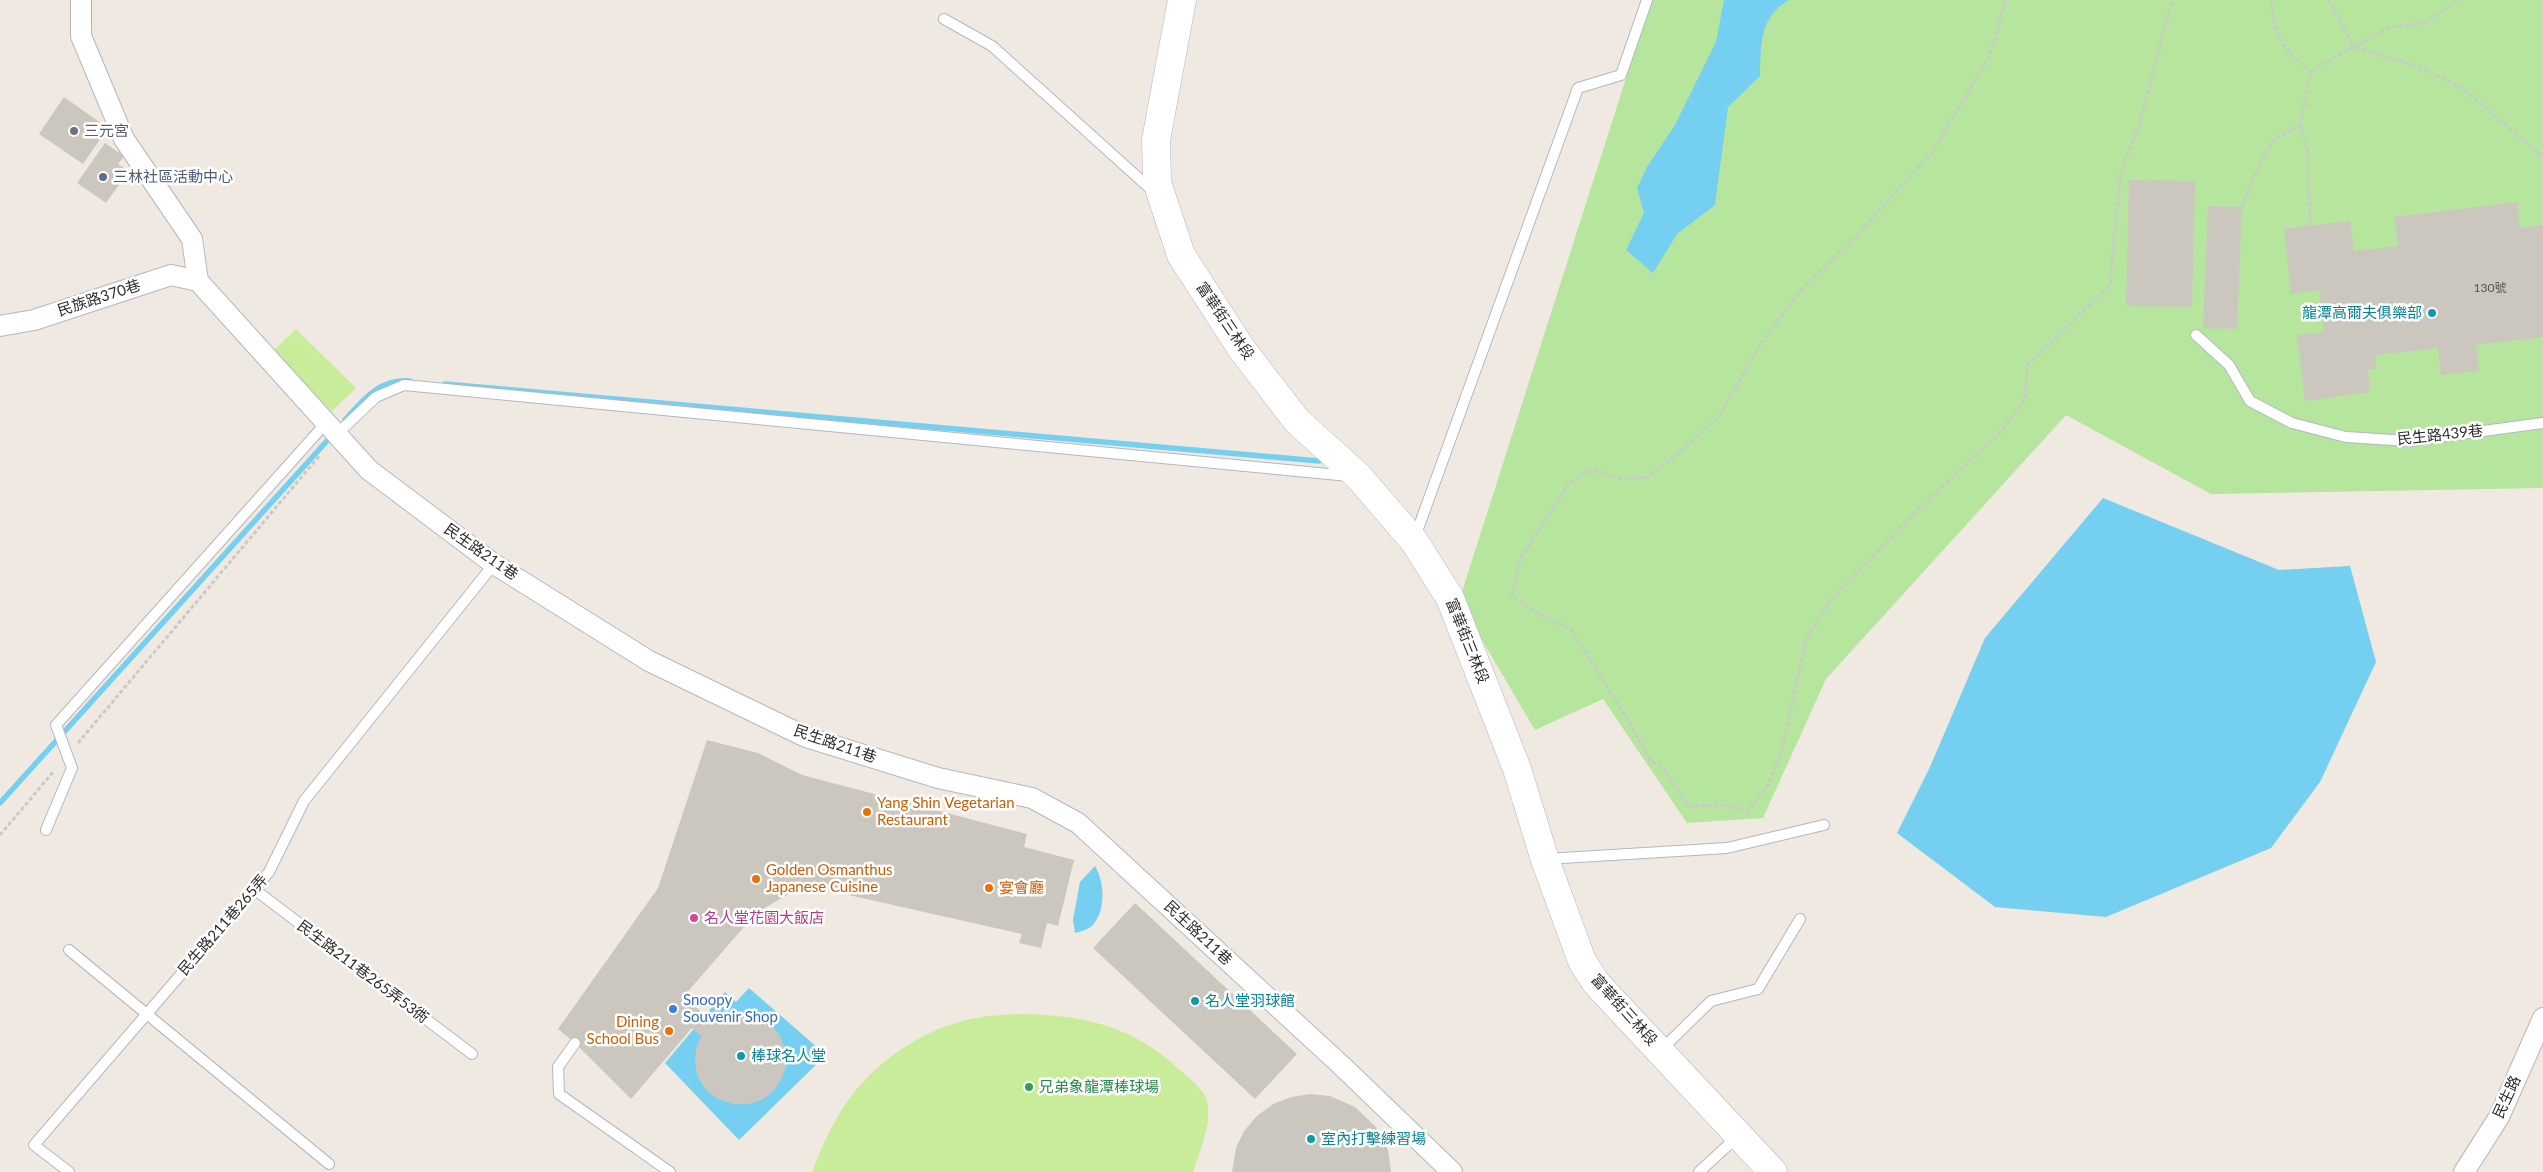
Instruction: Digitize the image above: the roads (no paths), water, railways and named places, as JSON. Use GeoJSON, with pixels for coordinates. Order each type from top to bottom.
{"type":"FeatureCollection","features":[{"type":"Feature","properties":{"kind":"street"},"geometry":{"type":"LineString","coordinates":[[82,0],[81,36],[124,139],[192,239],[198,281]]}},
{"type":"Feature","properties":{"kind":"street","name":"富華街三林段"},"geometry":{"type":"LineString","coordinates":[[1182,0],[1156,140],[1157,182],[1181,256],[1241,348],[1297,422],[1358,476],[1414,541],[1450,598],[1517,768],[1545,860],[1582,961],[1596,983],[1773,1172]]}},
{"type":"Feature","properties":{"kind":"street","name":"民族路370巷"},"geometry":{"type":"LineString","coordinates":[[0,326],[34,320],[171,275],[198,281]]}},
{"type":"Feature","properties":{"kind":"street","name":"民生路211巷"},"geometry":{"type":"LineString","coordinates":[[198,281],[369,470],[494,564],[649,661],[806,737],[938,778],[1032,798],[1078,823],[1342,1066],[1452,1172]]}},
{"type":"Feature","properties":{"kind":"street","name":"民生路"},"geometry":{"type":"LineString","coordinates":[[2464,1172],[2499,1117],[2543,1018]]}},
{"type":"Feature","properties":{"kind":"lane"},"geometry":{"type":"LineString","coordinates":[[1414,541],[1578,88],[1621,75],[1647,0]]}},
{"type":"Feature","properties":{"kind":"lane"},"geometry":{"type":"LineString","coordinates":[[944,19],[992,46],[1164,202]]}},
{"type":"Feature","properties":{"kind":"lane","name":"民生路439巷"},"geometry":{"type":"LineString","coordinates":[[2196,335],[2229,365],[2250,401],[2292,423],[2310,428],[2346,437],[2409,441],[2543,423]]}},
{"type":"Feature","properties":{"kind":"lane"},"geometry":{"type":"LineString","coordinates":[[46,830],[72,768],[56,725],[331,429],[376,397],[404,386],[1358,476]]}},
{"type":"Feature","properties":{"kind":"lane","name":"民生路211巷265弄"},"geometry":{"type":"LineString","coordinates":[[69,1172],[34,1145],[270,872],[304,801],[494,564]]}},
{"type":"Feature","properties":{"kind":"lane"},"geometry":{"type":"LineString","coordinates":[[1545,860],[1727,848],[1824,825]]}},
{"type":"Feature","properties":{"kind":"lane","name":"民生路211巷265弄53衖"},"geometry":{"type":"LineString","coordinates":[[254,889],[472,1054]]}},
{"type":"Feature","properties":{"kind":"lane"},"geometry":{"type":"LineString","coordinates":[[1660,1050],[1711,1001],[1758,989],[1800,919]]}},
{"type":"Feature","properties":{"kind":"lane"},"geometry":{"type":"LineString","coordinates":[[69,950],[329,1164]]}},
{"type":"Feature","properties":{"kind":"lane"},"geometry":{"type":"LineString","coordinates":[[575,1043],[558,1067],[559,1094],[670,1172]]}},
{"type":"Feature","properties":{"kind":"lane"},"geometry":{"type":"LineString","coordinates":[[1699,1172],[1739,1135]]}},
{"type":"Feature","properties":{"kind":"water"},"geometry":{"type":"Polygon","coordinates":[[[1724,0],[1789,0],[1772,14],[1767,23],[1762,43],[1760,76],[1728,107],[1715,205],[1677,234],[1653,273],[1626,250],[1644,213],[1637,188],[1647,167],[1675,125],[1716,42],[1724,0]]]}},
{"type":"Feature","properties":{"kind":"water"},"geometry":{"type":"Polygon","coordinates":[[[2103,498],[2279,570],[2350,566],[2376,662],[2320,782],[2271,848],[2106,917],[1995,907],[1897,833],[1930,767],[1985,638],[2103,498]]]}},
{"type":"Feature","properties":{"kind":"water"},"geometry":{"type":"Polygon","coordinates":[[[1095,866],[1102,886],[1102,902],[1099,916],[1091,926],[1075,933],[1073,920],[1080,882],[1095,866]]]}},
{"type":"Feature","properties":{"kind":"water"},"geometry":{"type":"Polygon","coordinates":[[[749,988],[826,1055],[739,1140],[665,1063],[725,992],[736,1002],[749,988]]]}},
{"type":"Feature","properties":{"kind":"waterway"},"geometry":{"type":"LineString","coordinates":[[345,420],[366,398],[381,387],[399,381],[410,381]]}},
{"type":"Feature","properties":{"kind":"waterway"},"geometry":{"type":"LineString","coordinates":[[445,384],[1319,461]]}},
{"type":"Feature","properties":{"kind":"waterway"},"geometry":{"type":"LineString","coordinates":[[0,803],[326,442]]}},
{"type":"Feature","properties":{"kind":"place","name":"三元宮"},"geometry":{"type":"Point","coordinates":[74,131]}},
{"type":"Feature","properties":{"kind":"place","name":"三林社區活動中心"},"geometry":{"type":"Point","coordinates":[103,177]}},
{"type":"Feature","properties":{"kind":"place","name":"龍潭高爾夫俱樂部"},"geometry":{"type":"Point","coordinates":[2432,313]}},
{"type":"Feature","properties":{"kind":"place","name":"Yang Shin Vegetarian Restaurant"},"geometry":{"type":"Point","coordinates":[867,812]}},
{"type":"Feature","properties":{"kind":"place","name":"Golden Osmanthus Japanese Cuisine"},"geometry":{"type":"Point","coordinates":[756,879]}},
{"type":"Feature","properties":{"kind":"place","name":"宴會廳"},"geometry":{"type":"Point","coordinates":[989,888]}},
{"type":"Feature","properties":{"kind":"place","name":"名人堂花園大飯店"},"geometry":{"type":"Point","coordinates":[694,918]}},
{"type":"Feature","properties":{"kind":"place","name":"名人堂羽球館"},"geometry":{"type":"Point","coordinates":[1195,1001]}},
{"type":"Feature","properties":{"kind":"place","name":"Snoopy Souvenir Shop"},"geometry":{"type":"Point","coordinates":[673,1009]}},
{"type":"Feature","properties":{"kind":"place","name":"Dining School Bus"},"geometry":{"type":"Point","coordinates":[669,1031]}},
{"type":"Feature","properties":{"kind":"place","name":"棒球名人堂"},"geometry":{"type":"Point","coordinates":[741,1056]}},
{"type":"Feature","properties":{"kind":"place","name":"兄弟象龍潭棒球場"},"geometry":{"type":"Point","coordinates":[1029,1087]}},
{"type":"Feature","properties":{"kind":"place","name":"室內打擊練習場"},"geometry":{"type":"Point","coordinates":[1311,1139]}}]}
